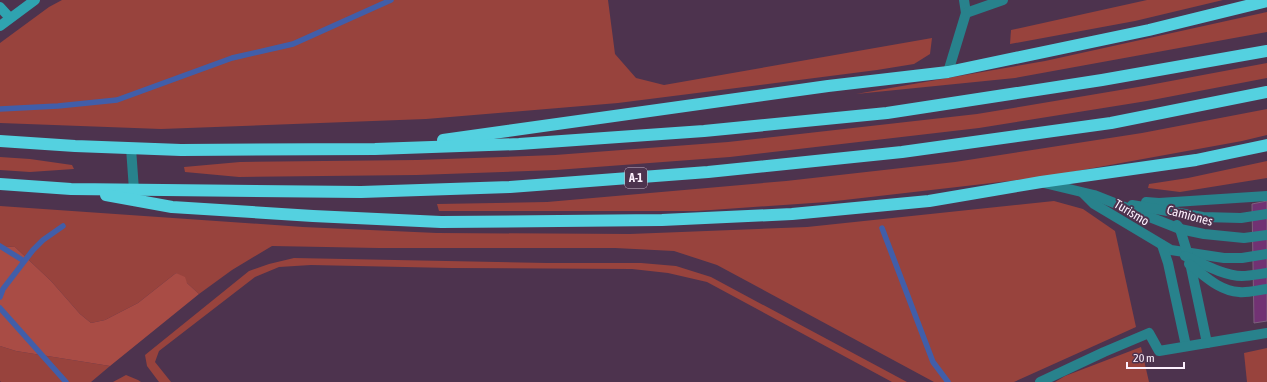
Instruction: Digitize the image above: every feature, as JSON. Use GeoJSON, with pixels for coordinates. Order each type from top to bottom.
{"type":"FeatureCollection","features":[{"type":"Feature","properties":{"kind":"highway"},"geometry":{"type":"LineString","coordinates":[[375,149],[828,86],[948,72],[1149,30],[1267,1]]}},
{"type":"Feature","properties":{"kind":"highway"},"geometry":{"type":"LineString","coordinates":[[0,141],[75,146],[181,150],[375,149],[519,144],[704,131],[887,113],[1102,80],[1267,51]]}},
{"type":"Feature","properties":{"kind":"highway","name":"A-1"},"geometry":{"type":"LineString","coordinates":[[0,184],[71,189],[361,192],[510,187],[708,172],[902,152],[1111,123],[1267,92]]}},
{"type":"Feature","properties":{"kind":"highway"},"geometry":{"type":"LineString","coordinates":[[71,189],[172,206],[313,216],[442,222],[654,220],[792,214],[929,201],[1041,182],[1196,160],[1267,145]]}},
{"type":"Feature","properties":{"kind":"street"},"geometry":{"type":"LineString","coordinates":[[0,26],[35,0]]}},
{"type":"Feature","properties":{"kind":"street"},"geometry":{"type":"LineString","coordinates":[[0,7],[10,18]]}},
{"type":"Feature","properties":{"kind":"lane"},"geometry":{"type":"LineString","coordinates":[[948,72],[966,13],[964,0]]}},
{"type":"Feature","properties":{"kind":"lane"},"geometry":{"type":"LineString","coordinates":[[966,13],[1003,0]]}},
{"type":"Feature","properties":{"kind":"lane"},"geometry":{"type":"LineString","coordinates":[[131,148],[134,190]]}},
{"type":"Feature","properties":{"kind":"lane","name":"Camiones"},"geometry":{"type":"LineString","coordinates":[[1041,182],[1108,200],[1168,212],[1203,217],[1241,218],[1267,214]]}},
{"type":"Feature","properties":{"kind":"lane","name":"Turismo"},"geometry":{"type":"LineString","coordinates":[[1083,193],[1094,204],[1166,247],[1189,258],[1230,274],[1241,276],[1267,273]]}},
{"type":"Feature","properties":{"kind":"lane"},"geometry":{"type":"LineString","coordinates":[[1108,200],[1159,203],[1267,196]]}},
{"type":"Feature","properties":{"kind":"lane","name":"Camiones"},"geometry":{"type":"LineString","coordinates":[[1108,200],[1180,229],[1204,234],[1244,238],[1267,235]]}},
{"type":"Feature","properties":{"kind":"lane","name":"Turismo"},"geometry":{"type":"LineString","coordinates":[[1168,212],[1180,229],[1189,258],[1208,343]]}},
{"type":"Feature","properties":{"kind":"lane"},"geometry":{"type":"LineString","coordinates":[[1166,247],[1168,263],[1186,346]]}},
{"type":"Feature","properties":{"kind":"lane","name":"Turismo"},"geometry":{"type":"LineString","coordinates":[[1189,258],[1242,258],[1267,254]]}},
{"type":"Feature","properties":{"kind":"lane","name":"Turismo"},"geometry":{"type":"LineString","coordinates":[[1189,258],[1214,283],[1224,288],[1238,292],[1267,289]]}},
{"type":"Feature","properties":{"kind":"lane"},"geometry":{"type":"LineString","coordinates":[[1040,382],[1149,333],[1159,350],[1267,333]]}},
{"type":"Feature","properties":{"kind":"shaded area"},"geometry":{"type":"Polygon","coordinates":[[[62,0],[608,0],[615,54],[636,78],[664,85],[932,38],[930,54],[914,64],[618,103],[426,119],[161,129],[0,123],[0,43],[49,7],[62,0]]]}},
{"type":"Feature","properties":{"kind":"shaded area"},"geometry":{"type":"Polygon","coordinates":[[[1147,0],[1223,0],[1135,21],[1010,44],[1011,30],[1147,0]]]}},
{"type":"Feature","properties":{"kind":"shaded area"},"geometry":{"type":"Polygon","coordinates":[[[1267,12],[1267,32],[1015,78],[856,94],[1045,61],[1267,12]]]}},
{"type":"Feature","properties":{"kind":"shaded area"},"geometry":{"type":"Polygon","coordinates":[[[1267,63],[1267,78],[1147,101],[979,128],[730,157],[556,170],[417,175],[239,177],[185,172],[184,167],[240,162],[417,160],[555,155],[728,142],[977,114],[1144,86],[1267,63]]]}},
{"type":"Feature","properties":{"kind":"shaded area"},"geometry":{"type":"Polygon","coordinates":[[[1267,109],[1267,135],[1242,141],[1044,177],[827,202],[697,211],[439,211],[437,204],[547,202],[786,181],[955,162],[1142,133],[1267,109]]]}},
{"type":"Feature","properties":{"kind":"shaded area"},"geometry":{"type":"Polygon","coordinates":[[[0,157],[30,159],[72,165],[74,169],[30,172],[0,170],[0,157]]]}},
{"type":"Feature","properties":{"kind":"shaded area"},"geometry":{"type":"Polygon","coordinates":[[[1267,161],[1267,178],[1180,192],[1148,188],[1149,184],[1188,178],[1267,161]]]}},
{"type":"Feature","properties":{"kind":"shaded area"},"geometry":{"type":"Polygon","coordinates":[[[1054,201],[1083,209],[1115,231],[1136,327],[1014,382],[934,382],[717,265],[674,251],[615,248],[378,248],[272,246],[232,270],[199,294],[176,273],[138,303],[105,320],[91,323],[80,314],[51,281],[15,247],[0,246],[0,206],[303,227],[437,233],[630,234],[807,227],[1054,201]]]}},
{"type":"Feature","properties":{"kind":"shaded area"},"geometry":{"type":"Polygon","coordinates":[[[0,246],[15,247],[51,281],[80,314],[91,323],[105,320],[138,303],[176,273],[185,277],[187,283],[199,294],[110,366],[16,351],[0,346],[0,246]]]}},
{"type":"Feature","properties":{"kind":"shaded area"},"geometry":{"type":"Polygon","coordinates":[[[294,258],[547,263],[641,263],[676,266],[711,277],[907,382],[892,382],[707,282],[668,273],[632,269],[451,268],[311,265],[279,267],[255,277],[159,351],[155,362],[171,382],[159,382],[147,366],[145,355],[249,271],[294,258]]]}},
{"type":"Feature","properties":{"kind":"shaded area"},"geometry":{"type":"Polygon","coordinates":[[[0,346],[16,351],[110,366],[91,382],[1,382],[0,346]]]}},
{"type":"Feature","properties":{"kind":"shaded area"},"geometry":{"type":"Polygon","coordinates":[[[1141,347],[1149,382],[1055,382],[1065,376],[1141,347]]]}},
{"type":"Feature","properties":{"kind":"shaded area"},"geometry":{"type":"Polygon","coordinates":[[[1267,348],[1267,382],[1247,382],[1244,353],[1267,348]]]}},
{"type":"Feature","properties":{"kind":"shaded area"},"geometry":{"type":"Polygon","coordinates":[[[126,375],[138,380],[141,382],[113,382],[126,375]]]}},
{"type":"Feature","properties":{"kind":"building"},"geometry":{"type":"Polygon","coordinates":[[[1267,201],[1267,321],[1254,323],[1252,204],[1267,201]]]}},
{"type":"Feature","properties":{"kind":"waterway"},"geometry":{"type":"LineString","coordinates":[[0,109],[58,106],[117,100],[232,58],[293,44],[391,0]]}},
{"type":"Feature","properties":{"kind":"waterway"},"geometry":{"type":"LineString","coordinates":[[0,297],[3,289],[33,250],[43,240],[63,226]]}},
{"type":"Feature","properties":{"kind":"waterway"},"geometry":{"type":"LineString","coordinates":[[882,228],[933,362],[948,382]]}},
{"type":"Feature","properties":{"kind":"waterway"},"geometry":{"type":"LineString","coordinates":[[0,246],[24,261]]}},
{"type":"Feature","properties":{"kind":"waterway"},"geometry":{"type":"LineString","coordinates":[[0,308],[66,382]]}}]}
